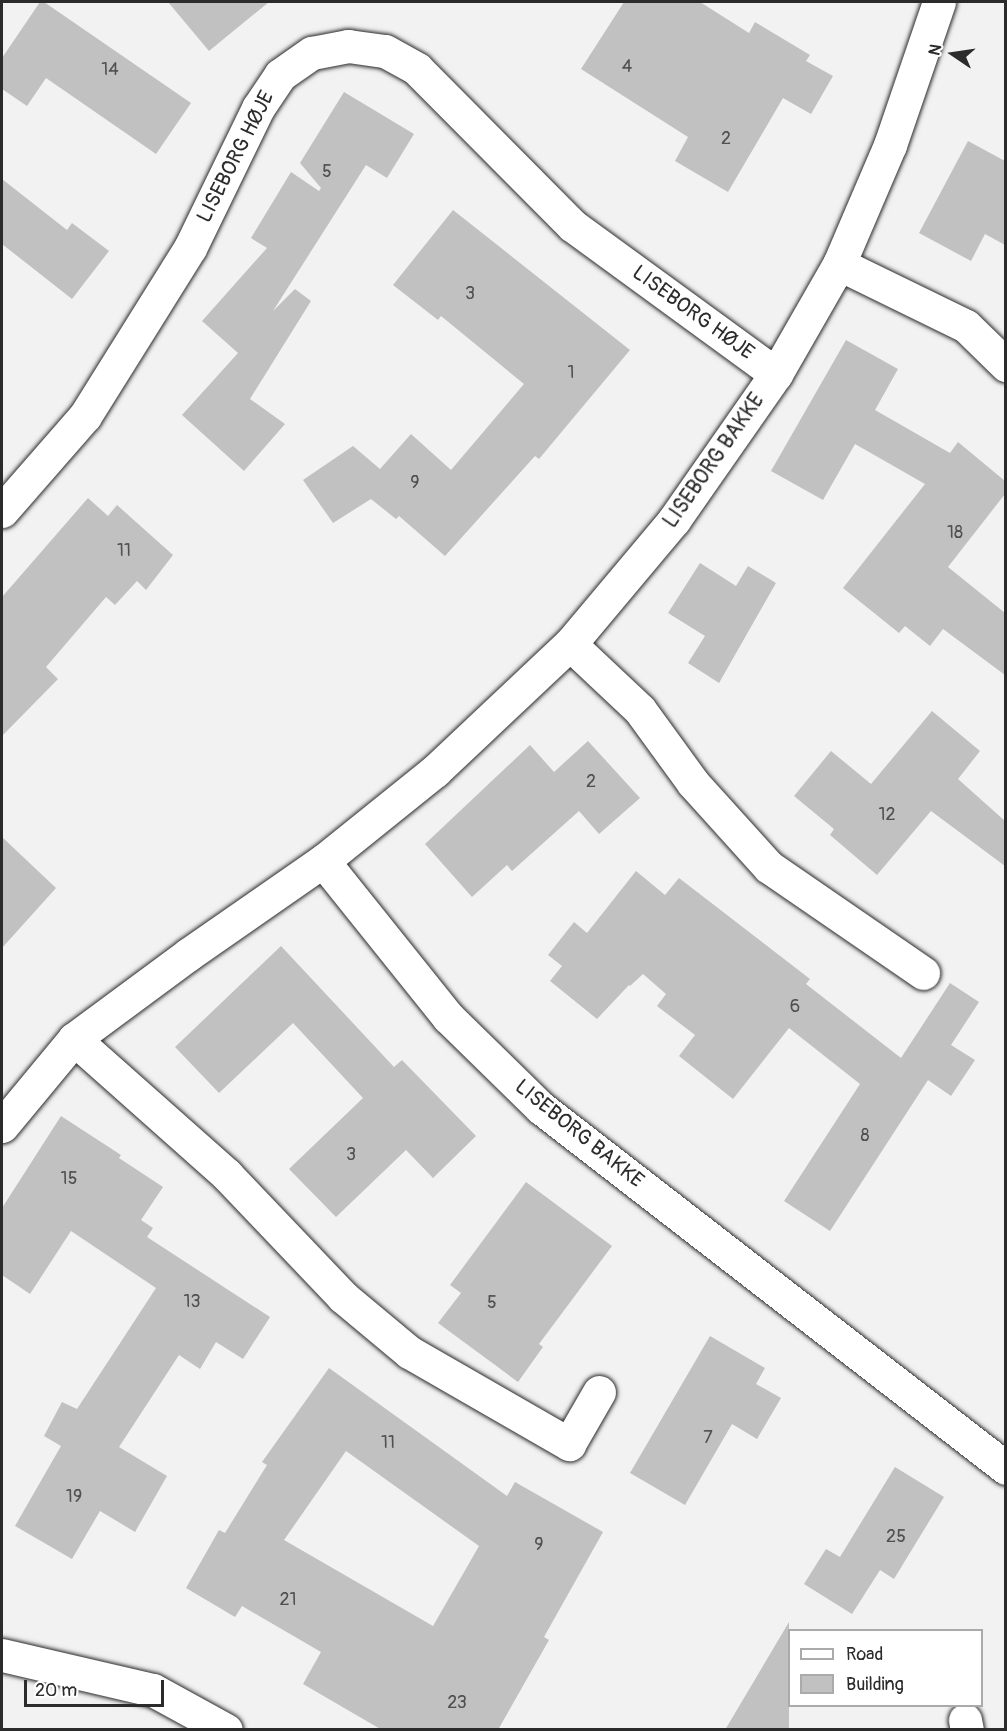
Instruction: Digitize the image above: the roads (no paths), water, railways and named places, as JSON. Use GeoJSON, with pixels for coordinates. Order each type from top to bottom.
{"type":"FeatureCollection","features":[{"type":"Feature","properties":{"kind":"street","name":"LISEBORG BAKKE"},"geometry":{"type":"LineString","coordinates":[[2,1126],[74,1039],[189,954],[323,861],[435,771],[570,644],[674,520],[776,374],[839,264],[890,145],[939,2]]}},
{"type":"Feature","properties":{"kind":"street","name":"LISEBORG HØJE"},"geometry":{"type":"LineString","coordinates":[[2,511],[85,416],[190,248],[258,108],[280,75],[312,53],[348,46],[385,51],[417,69],[573,226],[776,374]]}},
{"type":"Feature","properties":{"kind":"street"},"geometry":{"type":"LineString","coordinates":[[839,264],[966,326],[1005,365]]}},
{"type":"Feature","properties":{"kind":"street"},"geometry":{"type":"LineString","coordinates":[[570,644],[640,710],[693,783],[769,867],[923,973]]}},
{"type":"Feature","properties":{"kind":"street","name":"LISEBORG BAKKE"},"geometry":{"type":"LineString","coordinates":[[323,861],[448,1017],[541,1108],[1005,1468]]}},
{"type":"Feature","properties":{"kind":"street"},"geometry":{"type":"LineString","coordinates":[[74,1039],[227,1175],[343,1297],[409,1352],[569,1444],[599,1392]]}},
{"type":"Feature","properties":{"kind":"street"},"geometry":{"type":"LineString","coordinates":[[2,1655],[153,1690],[226,1730]]}}]}
